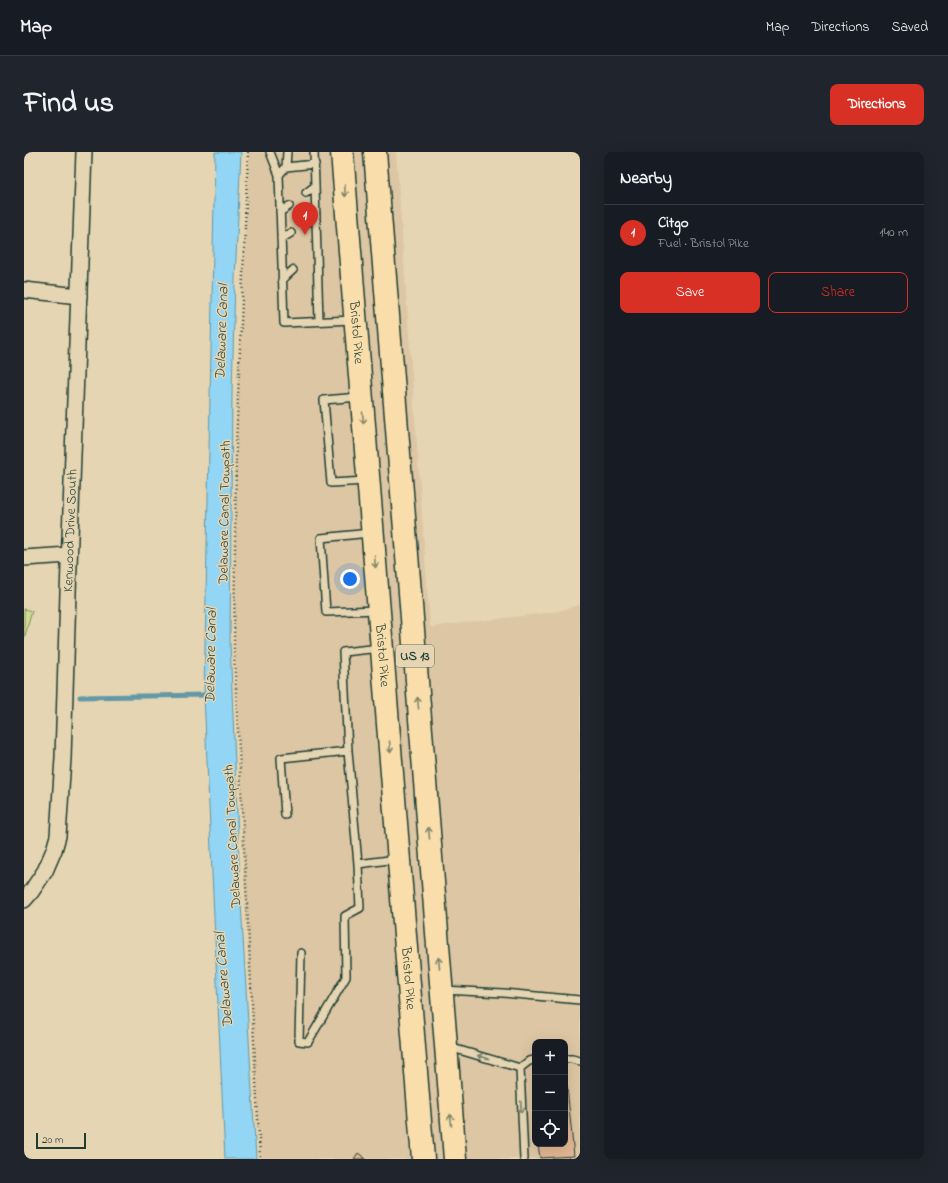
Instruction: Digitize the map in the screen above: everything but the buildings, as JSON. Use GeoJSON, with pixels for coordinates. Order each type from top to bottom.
{"type":"FeatureCollection","features":[{"type":"Feature","properties":{"kind":"highway","name":"Bristol Pike"},"geometry":{"type":"LineString","coordinates":[[342,152],[423,1159]]}},
{"type":"Feature","properties":{"kind":"highway","name":"US 13"},"geometry":{"type":"LineString","coordinates":[[375,152],[455,1159]]}},
{"type":"Feature","properties":{"kind":"street","name":"Kenwood Drive South"},"geometry":{"type":"LineString","coordinates":[[24,900],[45,870],[54,850],[58,836],[63,758],[84,152]]}},
{"type":"Feature","properties":{"kind":"street"},"geometry":{"type":"LineString","coordinates":[[24,290],[79,296]]}},
{"type":"Feature","properties":{"kind":"street"},"geometry":{"type":"LineString","coordinates":[[24,558],[69,555]]}},
{"type":"Feature","properties":{"kind":"lane"},"geometry":{"type":"LineString","coordinates":[[270,152],[279,175],[284,322],[355,320]]}},
{"type":"Feature","properties":{"kind":"lane"},"geometry":{"type":"LineString","coordinates":[[279,175],[286,167],[288,152]]}},
{"type":"Feature","properties":{"kind":"lane"},"geometry":{"type":"LineString","coordinates":[[314,152],[319,321]]}},
{"type":"Feature","properties":{"kind":"lane"},"geometry":{"type":"LineString","coordinates":[[286,167],[315,164]]}},
{"type":"Feature","properties":{"kind":"lane"},"geometry":{"type":"LineString","coordinates":[[306,193],[315,186]]}},
{"type":"Feature","properties":{"kind":"lane"},"geometry":{"type":"LineString","coordinates":[[280,212],[289,206]]}},
{"type":"Feature","properties":{"kind":"lane"},"geometry":{"type":"LineString","coordinates":[[308,222],[316,216]]}},
{"type":"Feature","properties":{"kind":"lane"},"geometry":{"type":"LineString","coordinates":[[281,239],[291,233]]}},
{"type":"Feature","properties":{"kind":"lane"},"geometry":{"type":"LineString","coordinates":[[310,256],[317,250]]}},
{"type":"Feature","properties":{"kind":"lane"},"geometry":{"type":"LineString","coordinates":[[282,280],[293,270]]}},
{"type":"Feature","properties":{"kind":"lane"},"geometry":{"type":"LineString","coordinates":[[361,397],[324,400],[330,475],[331,482],[369,481]]}},
{"type":"Feature","properties":{"kind":"lane"},"geometry":{"type":"LineString","coordinates":[[373,533],[321,538],[326,612],[379,610]]}},
{"type":"Feature","properties":{"kind":"lane"},"geometry":{"type":"LineString","coordinates":[[301,953],[300,1041],[308,1042],[346,977],[345,916],[360,908],[342,652],[382,648]]}},
{"type":"Feature","properties":{"kind":"lane"},"geometry":{"type":"LineString","coordinates":[[285,815],[281,758],[348,751]]}},
{"type":"Feature","properties":{"kind":"lane"},"geometry":{"type":"LineString","coordinates":[[358,864],[399,859]]}},
{"type":"Feature","properties":{"kind":"lane"},"geometry":{"type":"LineString","coordinates":[[441,990],[503,993],[580,1000]]}},
{"type":"Feature","properties":{"kind":"lane"},"geometry":{"type":"LineString","coordinates":[[446,1046],[520,1068]]}},
{"type":"Feature","properties":{"kind":"lane"},"geometry":{"type":"LineString","coordinates":[[568,1059],[572,1058],[580,1062]]}},
{"type":"Feature","properties":{"kind":"lane"},"geometry":{"type":"LineString","coordinates":[[520,1068],[532,1060]]}},
{"type":"Feature","properties":{"kind":"lane"},"geometry":{"type":"LineString","coordinates":[[520,1068],[524,1159]]}},
{"type":"Feature","properties":{"kind":"path","name":"Delaware Canal Towpath"},"geometry":{"type":"LineString","coordinates":[[248,152],[236,445],[234,652],[260,1159]]}},
{"type":"Feature","properties":{"kind":"shaded area"},"geometry":{"type":"Polygon","coordinates":[[[248,152],[396,152],[430,627],[555,612],[580,605],[580,1159],[260,1159],[245,886],[234,607],[237,416],[248,152]]]}},
{"type":"Feature","properties":{"kind":"green space"},"geometry":{"type":"Polygon","coordinates":[[[24,609],[32,611],[24,639],[24,609]]]}},
{"type":"Feature","properties":{"kind":"water","name":"Delaware Canal"},"geometry":{"type":"Polygon","coordinates":[[[215,152],[241,152],[235,279],[232,392],[230,642],[240,886],[256,1159],[225,1159],[204,695],[215,152]]]}},
{"type":"Feature","properties":{"kind":"waterway","name":"Delaware Canal"},"geometry":{"type":"LineString","coordinates":[[80,697],[209,695]]}},
{"type":"Feature","properties":{"kind":"place","name":"Citgo"},"geometry":{"type":"Point","coordinates":[305,235]}}]}
